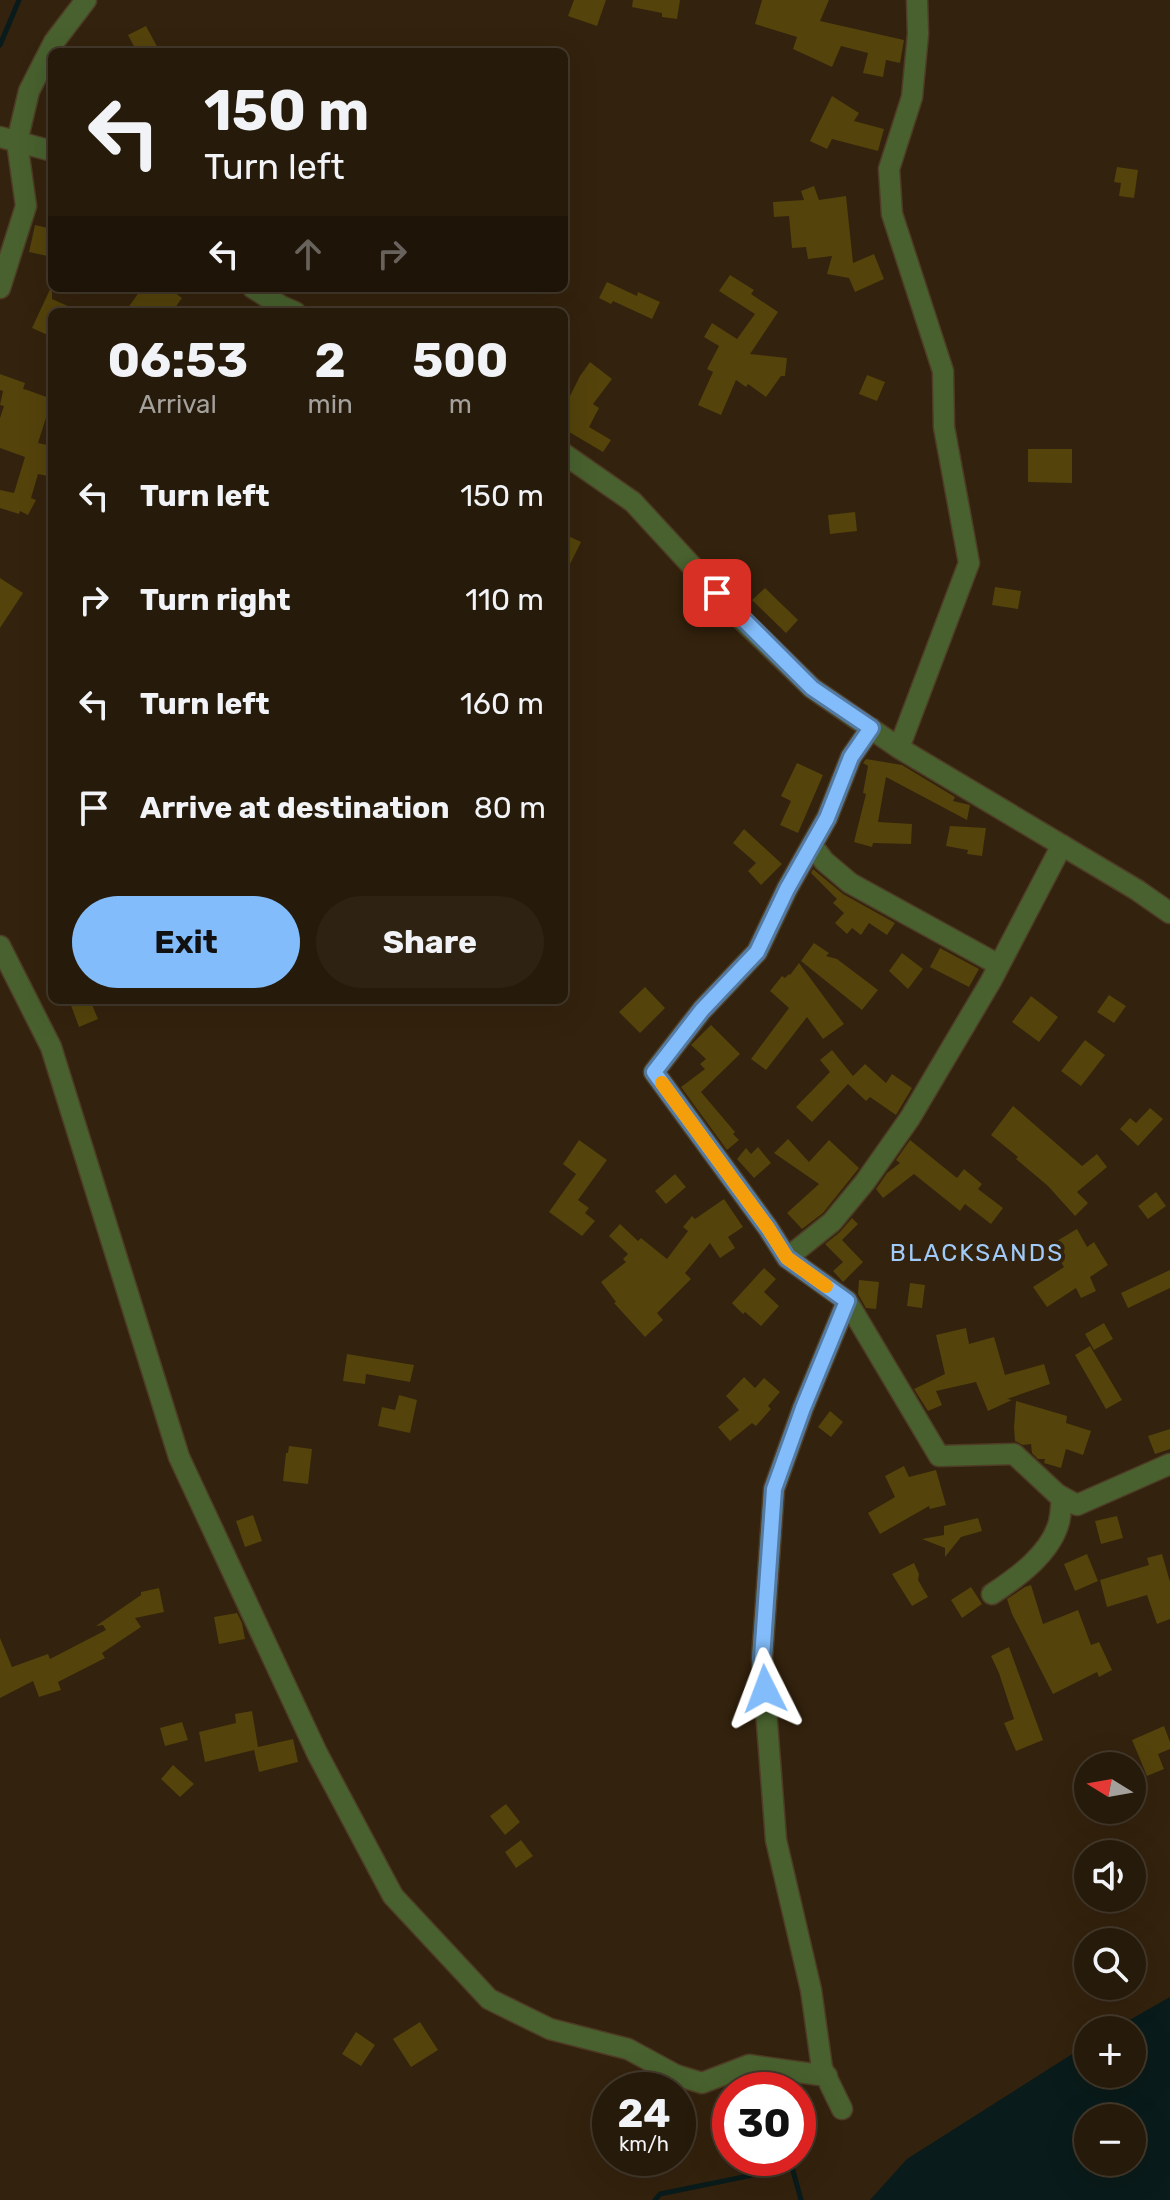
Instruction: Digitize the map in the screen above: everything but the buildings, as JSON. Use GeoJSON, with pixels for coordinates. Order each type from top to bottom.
{"type":"FeatureCollection","features":[{"type":"Feature","properties":{"kind":"street"},"geometry":{"type":"LineString","coordinates":[[51,48],[86,0]]}},
{"type":"Feature","properties":{"kind":"street"},"geometry":{"type":"LineString","coordinates":[[899,748],[969,563],[944,427],[943,371],[892,214],[889,169],[912,97],[918,34],[917,0]]}},
{"type":"Feature","properties":{"kind":"street"},"geometry":{"type":"LineString","coordinates":[[0,288],[26,206],[9,140],[48,54]]}},
{"type":"Feature","properties":{"kind":"street"},"geometry":{"type":"LineString","coordinates":[[9,140],[48,150]]}},
{"type":"Feature","properties":{"kind":"street"},"geometry":{"type":"LineString","coordinates":[[259,292],[286,308]]}},
{"type":"Feature","properties":{"kind":"street"},"geometry":{"type":"LineString","coordinates":[[568,457],[633,502],[738,616],[812,688],[899,748],[1137,890],[1170,913]]}},
{"type":"Feature","properties":{"kind":"street"},"geometry":{"type":"LineString","coordinates":[[871,728],[851,757],[827,818],[787,889],[757,952],[702,1010],[654,1072],[787,1258],[847,1301],[939,1456],[1014,1454],[1062,1497],[1077,1505],[1170,1464]]}},
{"type":"Feature","properties":{"kind":"street"},"geometry":{"type":"LineString","coordinates":[[812,845],[824,861],[850,883],[999,965]]}},
{"type":"Feature","properties":{"kind":"street"},"geometry":{"type":"LineString","coordinates":[[787,1258],[832,1222],[865,1182],[932,1083],[1062,845]]}},
{"type":"Feature","properties":{"kind":"street"},"geometry":{"type":"LineString","coordinates":[[0,946],[51,1047],[179,1457],[317,1753],[393,1896],[489,1999],[550,2029],[628,2049],[676,2075],[702,2083],[749,2065],[827,2076]]}},
{"type":"Feature","properties":{"kind":"street"},"geometry":{"type":"LineString","coordinates":[[842,2109],[822,2068],[811,1990],[776,1840],[762,1658],[774,1489],[847,1301]]}},
{"type":"Feature","properties":{"kind":"street"},"geometry":{"type":"LineString","coordinates":[[992,1594],[1011,1582],[1045,1550],[1059,1523],[1062,1497]]}},
{"type":"Feature","properties":{"kind":"shaded area"},"geometry":{"type":"Polygon","coordinates":[[[1170,1997],[1170,2200],[870,2200],[907,2159],[1074,2053],[1074,2088],[1146,2088],[1146,2016],[1137,2016],[1170,1997]]]}},
{"type":"Feature","properties":{"kind":"waterway"},"geometry":{"type":"LineString","coordinates":[[0,45],[19,0]]}},
{"type":"Feature","properties":{"kind":"waterway"},"geometry":{"type":"LineString","coordinates":[[655,2200],[660,2194],[792,2167],[801,2200]]}},
{"type":"Feature","properties":{"kind":"slow traffic"},"geometry":{"type":"LineString","coordinates":[[662,1083],[787,1258],[826,1286]]}},
{"type":"Feature","properties":{"kind":"district","name":"BLACKSANDS"},"geometry":{"type":"Point","coordinates":[977,1253]}},
{"type":"Feature","properties":{"kind":"route"},"geometry":{"type":"LineString","coordinates":[[717,593],[812,688],[871,728],[851,757],[827,818],[787,889],[757,952],[702,1010],[654,1072],[787,1258],[847,1301],[774,1489],[762,1658],[765,1689]]}}]}
